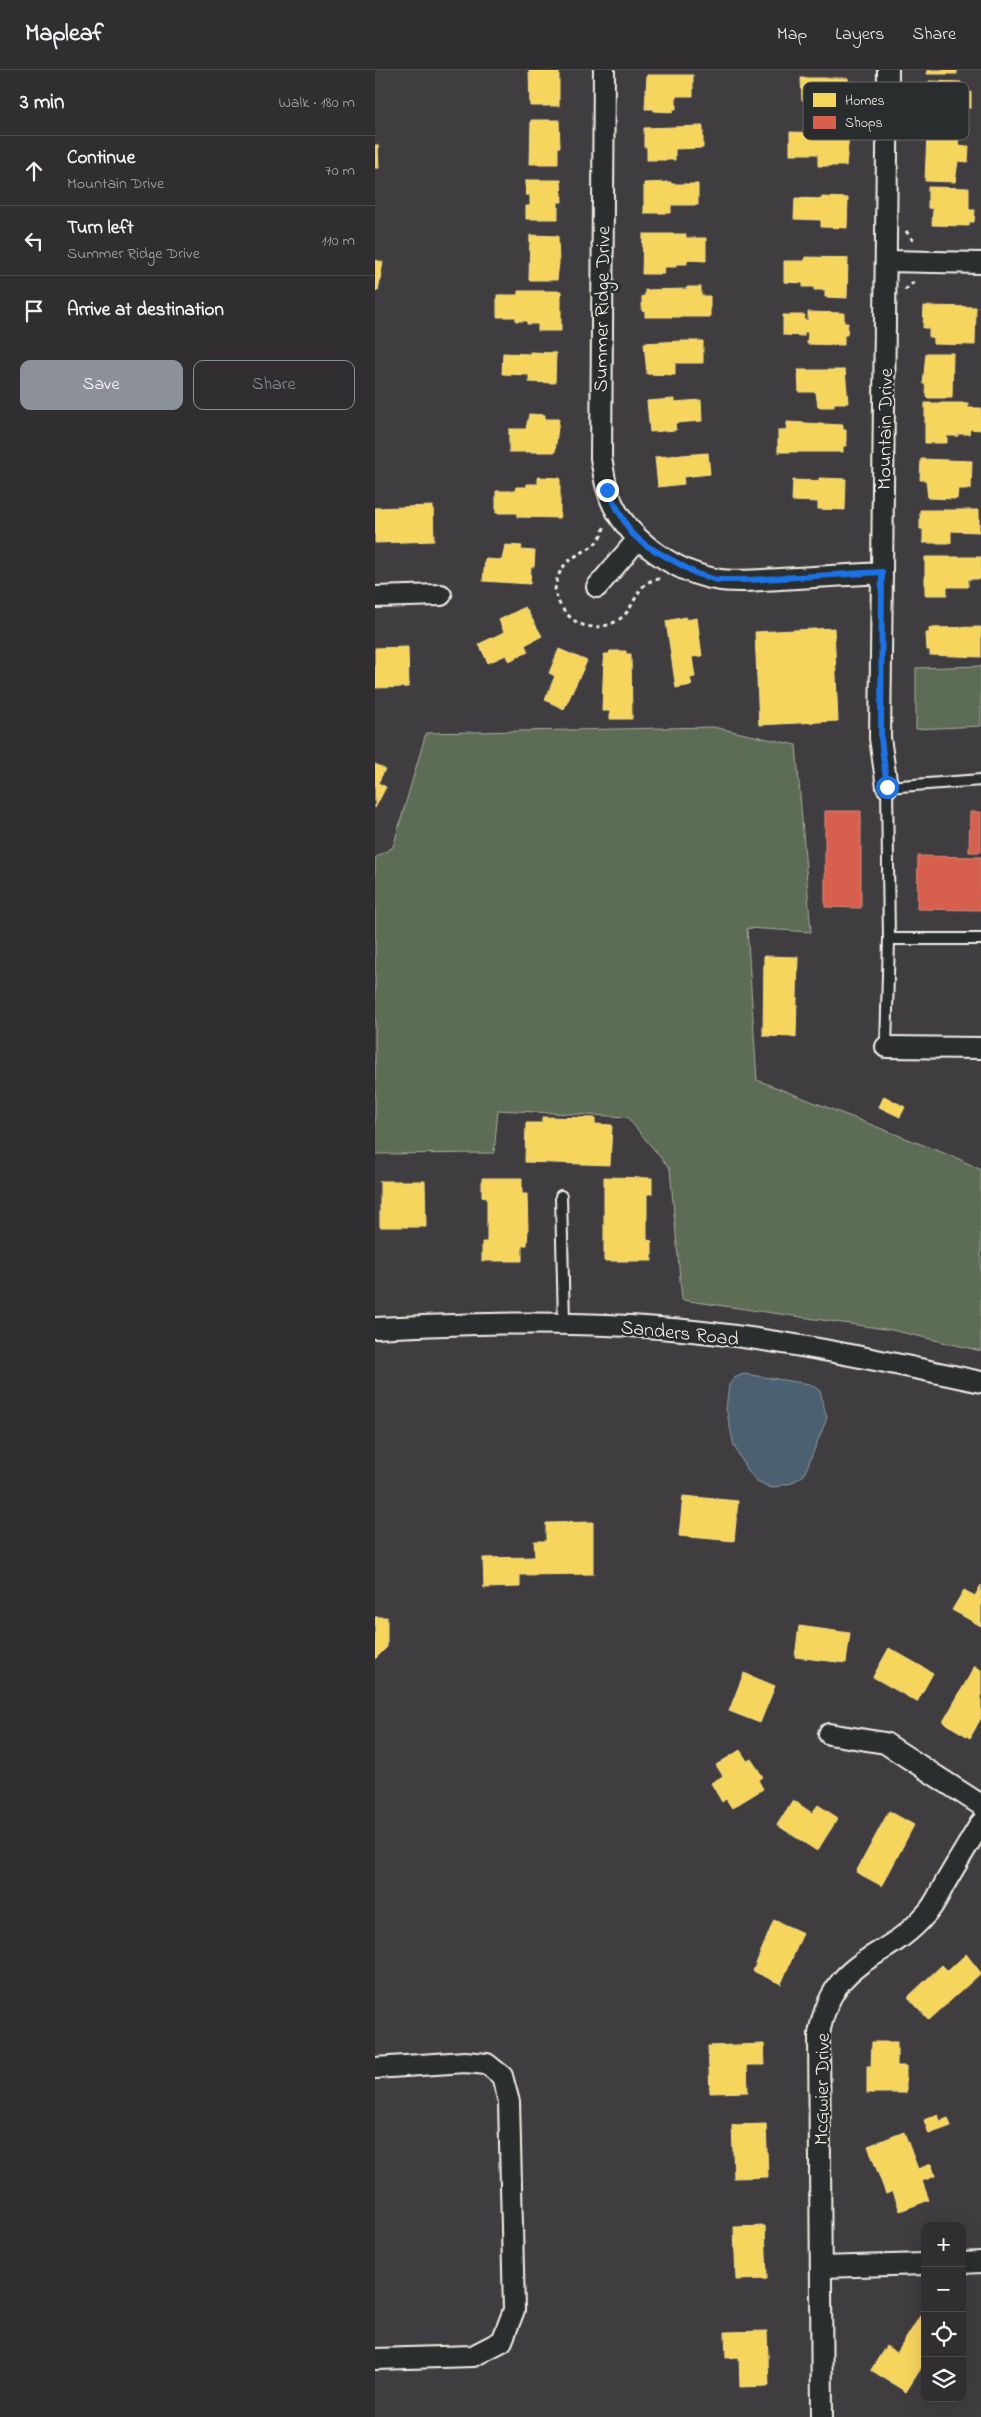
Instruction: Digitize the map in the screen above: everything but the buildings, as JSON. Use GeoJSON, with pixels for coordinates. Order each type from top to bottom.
{"type":"FeatureCollection","features":[{"type":"Feature","properties":{"kind":"street","name":"Summer Ridge Drive"},"geometry":{"type":"LineString","coordinates":[[604,70],[601,458],[607,490],[631,533],[638,539],[681,567],[717,580],[749,580],[882,572]]}},
{"type":"Feature","properties":{"kind":"street","name":"Mountain Drive"},"geometry":{"type":"LineString","coordinates":[[887,787],[881,738],[888,140]]}},
{"type":"Feature","properties":{"kind":"street"},"geometry":{"type":"LineString","coordinates":[[887,261],[981,263]]}},
{"type":"Feature","properties":{"kind":"street"},"geometry":{"type":"LineString","coordinates":[[597,587],[638,539]]}},
{"type":"Feature","properties":{"kind":"street"},"geometry":{"type":"LineString","coordinates":[[375,597],[441,595]]}},
{"type":"Feature","properties":{"kind":"street"},"geometry":{"type":"LineString","coordinates":[[886,1047],[981,1048]]}},
{"type":"Feature","properties":{"kind":"street","name":"Sanders Road"},"geometry":{"type":"LineString","coordinates":[[375,1328],[564,1323],[631,1326],[785,1343],[981,1382]]}},
{"type":"Feature","properties":{"kind":"street"},"geometry":{"type":"LineString","coordinates":[[829,1734],[885,1743],[981,1805]]}},
{"type":"Feature","properties":{"kind":"street","name":"McGwier Drive"},"geometry":{"type":"LineString","coordinates":[[822,2417],[819,2034],[823,2012],[833,1992],[845,1976],[862,1961],[906,1935],[928,1912],[981,1823]]}},
{"type":"Feature","properties":{"kind":"street"},"geometry":{"type":"LineString","coordinates":[[375,2068],[465,2062],[487,2064],[501,2076],[509,2102],[514,2310],[502,2340],[473,2356],[375,2359]]}},
{"type":"Feature","properties":{"kind":"street"},"geometry":{"type":"LineString","coordinates":[[966,2262],[981,2262]]}},
{"type":"Feature","properties":{"kind":"street"},"geometry":{"type":"LineString","coordinates":[[821,2267],[921,2264]]}},
{"type":"Feature","properties":{"kind":"lane"},"geometry":{"type":"LineString","coordinates":[[886,1047],[889,939],[887,787],[981,780]]}},
{"type":"Feature","properties":{"kind":"lane"},"geometry":{"type":"LineString","coordinates":[[889,939],[981,938]]}},
{"type":"Feature","properties":{"kind":"lane"},"geometry":{"type":"LineString","coordinates":[[561,1196],[564,1323]]}},
{"type":"Feature","properties":{"kind":"path"},"geometry":{"type":"LineString","coordinates":[[905,228],[907,235],[921,246]]}},
{"type":"Feature","properties":{"kind":"path"},"geometry":{"type":"LineString","coordinates":[[903,294],[915,281],[925,279]]}},
{"type":"Feature","properties":{"kind":"green space"},"geometry":{"type":"Polygon","coordinates":[[[981,666],[981,726],[916,729],[916,668],[981,666]]]}},
{"type":"Feature","properties":{"kind":"green space"},"geometry":{"type":"Polygon","coordinates":[[[713,727],[796,745],[811,932],[747,928],[757,1080],[959,1159],[981,1170],[981,1351],[892,1330],[682,1300],[670,1169],[627,1117],[498,1110],[494,1153],[375,1154],[375,858],[393,847],[426,733],[713,727]]]}},
{"type":"Feature","properties":{"kind":"water"},"geometry":{"type":"Polygon","coordinates":[[[744,1374],[810,1384],[820,1391],[827,1418],[804,1475],[792,1483],[771,1488],[757,1481],[747,1470],[734,1446],[726,1408],[729,1385],[734,1378],[744,1374]]]}},
{"type":"Feature","properties":{"kind":"route"},"geometry":{"type":"LineString","coordinates":[[607,490],[631,533],[666,559],[697,574],[717,580],[749,580],[882,572],[881,738],[887,787]]}}]}
